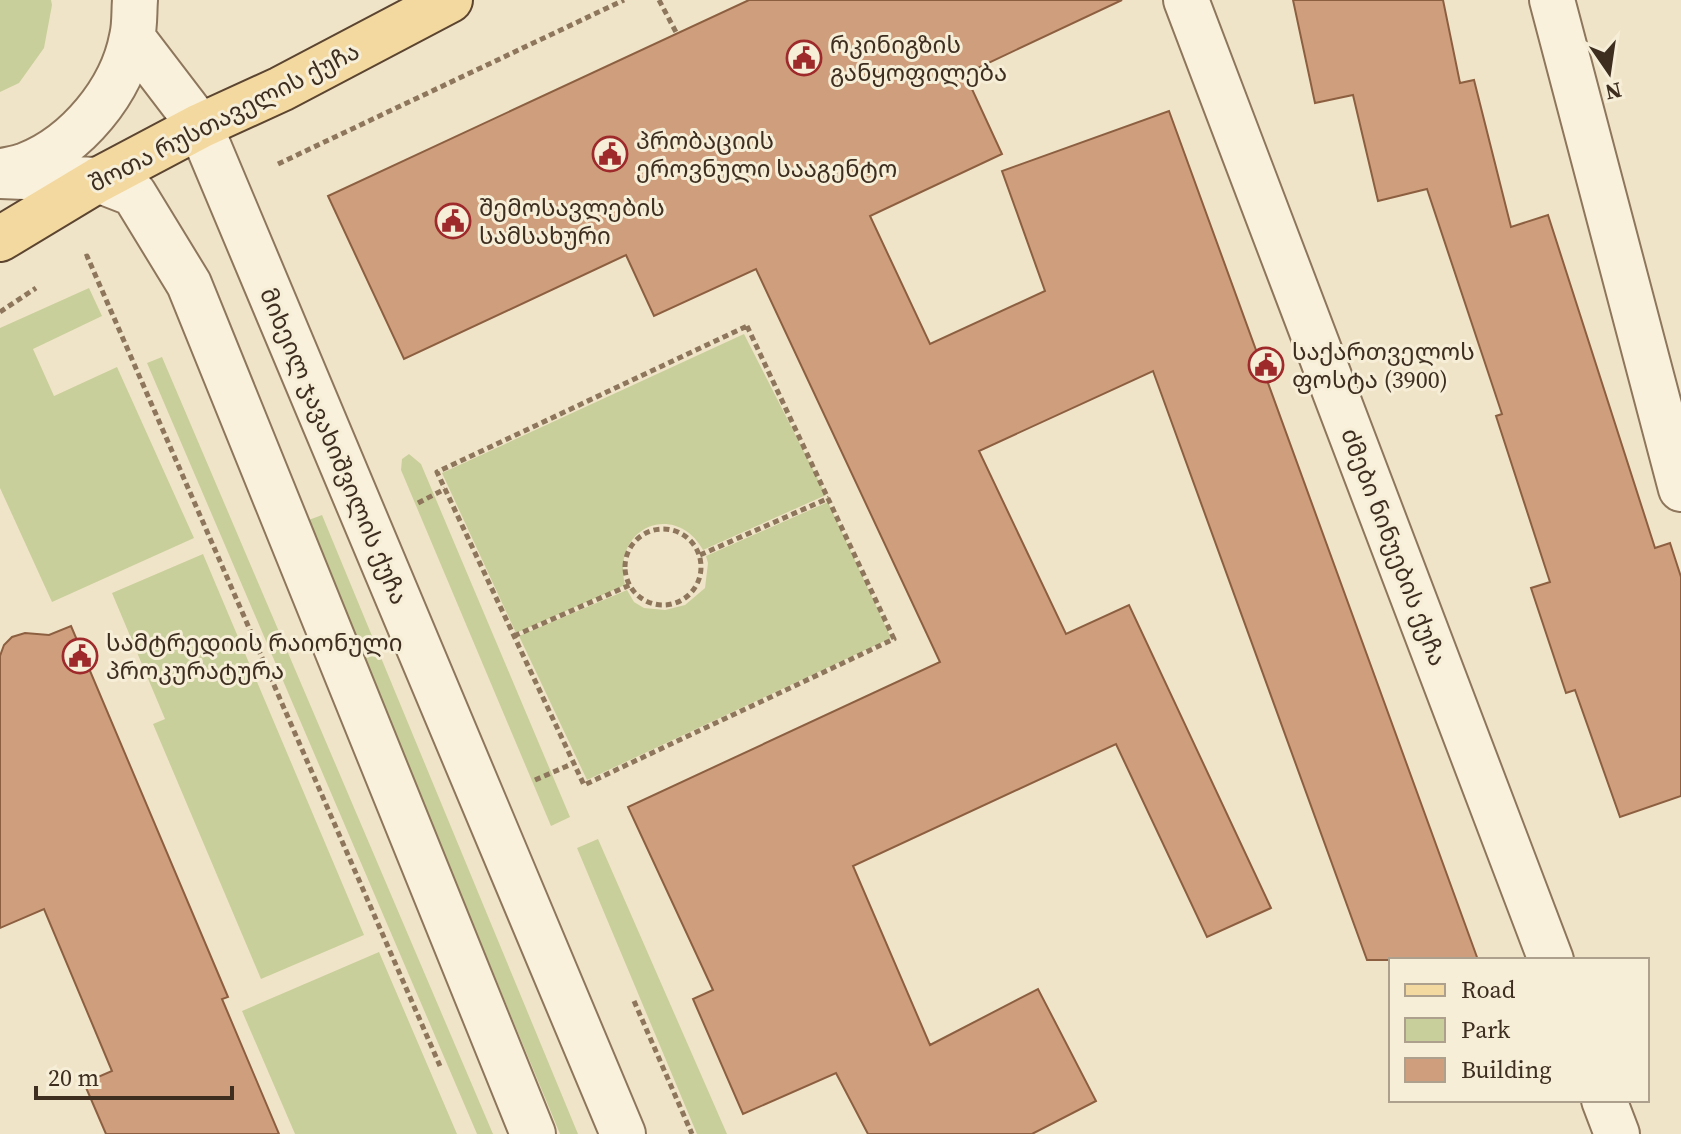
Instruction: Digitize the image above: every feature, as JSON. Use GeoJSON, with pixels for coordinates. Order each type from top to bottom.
{"type":"FeatureCollection","features":[{"type":"Feature","properties":{"kind":"main road","name":"შოთა რუსთაველის ქუჩა"},"geometry":{"type":"LineString","coordinates":[[0,239],[98,180],[450,0]]}},
{"type":"Feature","properties":{"kind":"street","name":"ძმები ნინუების ქუჩა"},"geometry":{"type":"LineString","coordinates":[[1186,0],[1550,958]]}},
{"type":"Feature","properties":{"kind":"street"},"geometry":{"type":"LineString","coordinates":[[1552,0],[1681,489]]}},
{"type":"Feature","properties":{"kind":"street","name":"მიხეილ ჯავახიშვილის ქუჩა"},"geometry":{"type":"LineString","coordinates":[[134,19],[200,126],[623,1134]]}},
{"type":"Feature","properties":{"kind":"street"},"geometry":{"type":"LineString","coordinates":[[0,174],[27,165],[64,144],[95,114],[118,78],[134,19]]}},
{"type":"Feature","properties":{"kind":"street"},"geometry":{"type":"LineString","coordinates":[[0,174],[98,180],[134,194],[189,284],[533,1134]]}},
{"type":"Feature","properties":{"kind":"street"},"geometry":{"type":"LineString","coordinates":[[1605,1102],[1617,1134]]}},
{"type":"Feature","properties":{"kind":"path"},"geometry":{"type":"LineString","coordinates":[[274,166],[624,0]]}},
{"type":"Feature","properties":{"kind":"path"},"geometry":{"type":"LineString","coordinates":[[659,0],[677,34]]}},
{"type":"Feature","properties":{"kind":"path"},"geometry":{"type":"LineString","coordinates":[[74,264],[87,256],[445,1078]]}},
{"type":"Feature","properties":{"kind":"path"},"geometry":{"type":"LineString","coordinates":[[0,312],[37,288]]}},
{"type":"Feature","properties":{"kind":"path"},"geometry":{"type":"LineString","coordinates":[[747,326],[894,639],[584,785],[445,489],[437,472],[747,326]]}},
{"type":"Feature","properties":{"kind":"path"},"geometry":{"type":"LineString","coordinates":[[418,503],[445,489]]}},
{"type":"Feature","properties":{"kind":"path"},"geometry":{"type":"LineString","coordinates":[[700,555],[829,498]]}},
{"type":"Feature","properties":{"kind":"path"},"geometry":{"type":"LineString","coordinates":[[673,530],[694,544],[700,555],[700,580],[684,599],[673,604],[648,602],[637,596],[630,585],[626,574],[630,549],[649,533],[673,530]]}},
{"type":"Feature","properties":{"kind":"path"},"geometry":{"type":"LineString","coordinates":[[514,636],[630,585]]}},
{"type":"Feature","properties":{"kind":"path"},"geometry":{"type":"LineString","coordinates":[[530,783],[574,763]]}},
{"type":"Feature","properties":{"kind":"green space"},"geometry":{"type":"Polygon","coordinates":[[[0,0],[51,0],[52,5],[44,48],[19,83],[0,92],[0,0]]]}},
{"type":"Feature","properties":{"kind":"green space"},"geometry":{"type":"Polygon","coordinates":[[[89,288],[102,316],[33,349],[54,396],[117,367],[194,538],[52,602],[0,488],[0,328],[89,288]]]}},
{"type":"Feature","properties":{"kind":"green space"},"geometry":{"type":"Polygon","coordinates":[[[744,334],[826,495],[703,550],[691,535],[677,526],[663,524],[649,527],[636,535],[627,548],[623,565],[625,585],[516,633],[442,473],[744,334]]]}},
{"type":"Feature","properties":{"kind":"green space"},"geometry":{"type":"Polygon","coordinates":[[[162,357],[493,1134],[477,1134],[147,363],[162,357]]]}},
{"type":"Feature","properties":{"kind":"green space"},"geometry":{"type":"Polygon","coordinates":[[[409,454],[421,464],[570,817],[551,826],[401,470],[402,459],[409,454]]]}},
{"type":"Feature","properties":{"kind":"green space"},"geometry":{"type":"Polygon","coordinates":[[[828,502],[891,638],[587,780],[519,636],[627,590],[634,602],[644,608],[665,610],[685,605],[705,588],[706,556],[828,502]]]}},
{"type":"Feature","properties":{"kind":"green space"},"geometry":{"type":"Polygon","coordinates":[[[322,515],[578,1134],[560,1134],[306,521],[322,515]]]}},
{"type":"Feature","properties":{"kind":"green space"},"geometry":{"type":"Polygon","coordinates":[[[203,554],[364,935],[261,979],[153,724],[165,719],[112,593],[203,554]]]}},
{"type":"Feature","properties":{"kind":"green space"},"geometry":{"type":"Polygon","coordinates":[[[598,839],[727,1134],[697,1134],[577,848],[598,839]]]}},
{"type":"Feature","properties":{"kind":"green space"},"geometry":{"type":"Polygon","coordinates":[[[379,952],[457,1134],[295,1134],[242,1011],[379,952]]]}},
{"type":"Feature","properties":{"kind":"building"},"geometry":{"type":"Polygon","coordinates":[[[749,0],[1122,0],[965,74],[1002,154],[870,216],[930,344],[1045,291],[1002,171],[1169,111],[1477,958],[1367,960],[1153,371],[979,451],[1066,634],[1129,605],[1271,908],[1207,937],[1116,744],[853,866],[930,1045],[1038,989],[1096,1101],[1032,1134],[868,1134],[836,1073],[743,1114],[693,999],[713,990],[628,807],[940,662],[756,269],[654,316],[626,255],[404,359],[328,196],[749,0]]]}},
{"type":"Feature","properties":{"kind":"building"},"geometry":{"type":"Polygon","coordinates":[[[1293,0],[1443,0],[1460,83],[1474,80],[1511,227],[1548,215],[1655,548],[1670,543],[1681,577],[1681,796],[1620,817],[1575,690],[1566,693],[1531,588],[1550,582],[1496,416],[1502,414],[1427,189],[1378,201],[1353,95],[1315,103],[1293,0]]]}},
{"type":"Feature","properties":{"kind":"building"},"geometry":{"type":"Polygon","coordinates":[[[71,626],[228,997],[222,999],[279,1134],[106,1134],[84,1083],[112,1071],[44,909],[0,928],[0,656],[4,645],[12,637],[25,633],[49,635],[71,626]]]}},
{"type":"Feature","properties":{"kind":"place","name":"რკინიგზის განყოფილება"},"geometry":{"type":"Point","coordinates":[804,58]}},
{"type":"Feature","properties":{"kind":"place","name":"პრობაციის ეროვნული სააგენტო"},"geometry":{"type":"Point","coordinates":[610,154]}},
{"type":"Feature","properties":{"kind":"place","name":"შემოსავლების სამსახური"},"geometry":{"type":"Point","coordinates":[453,221]}},
{"type":"Feature","properties":{"kind":"place","name":"საქართველოს ფოსტა (3900)"},"geometry":{"type":"Point","coordinates":[1266,365]}},
{"type":"Feature","properties":{"kind":"place","name":"სამტრედიის რაიონული პროკურატურა"},"geometry":{"type":"Point","coordinates":[80,656]}}]}
